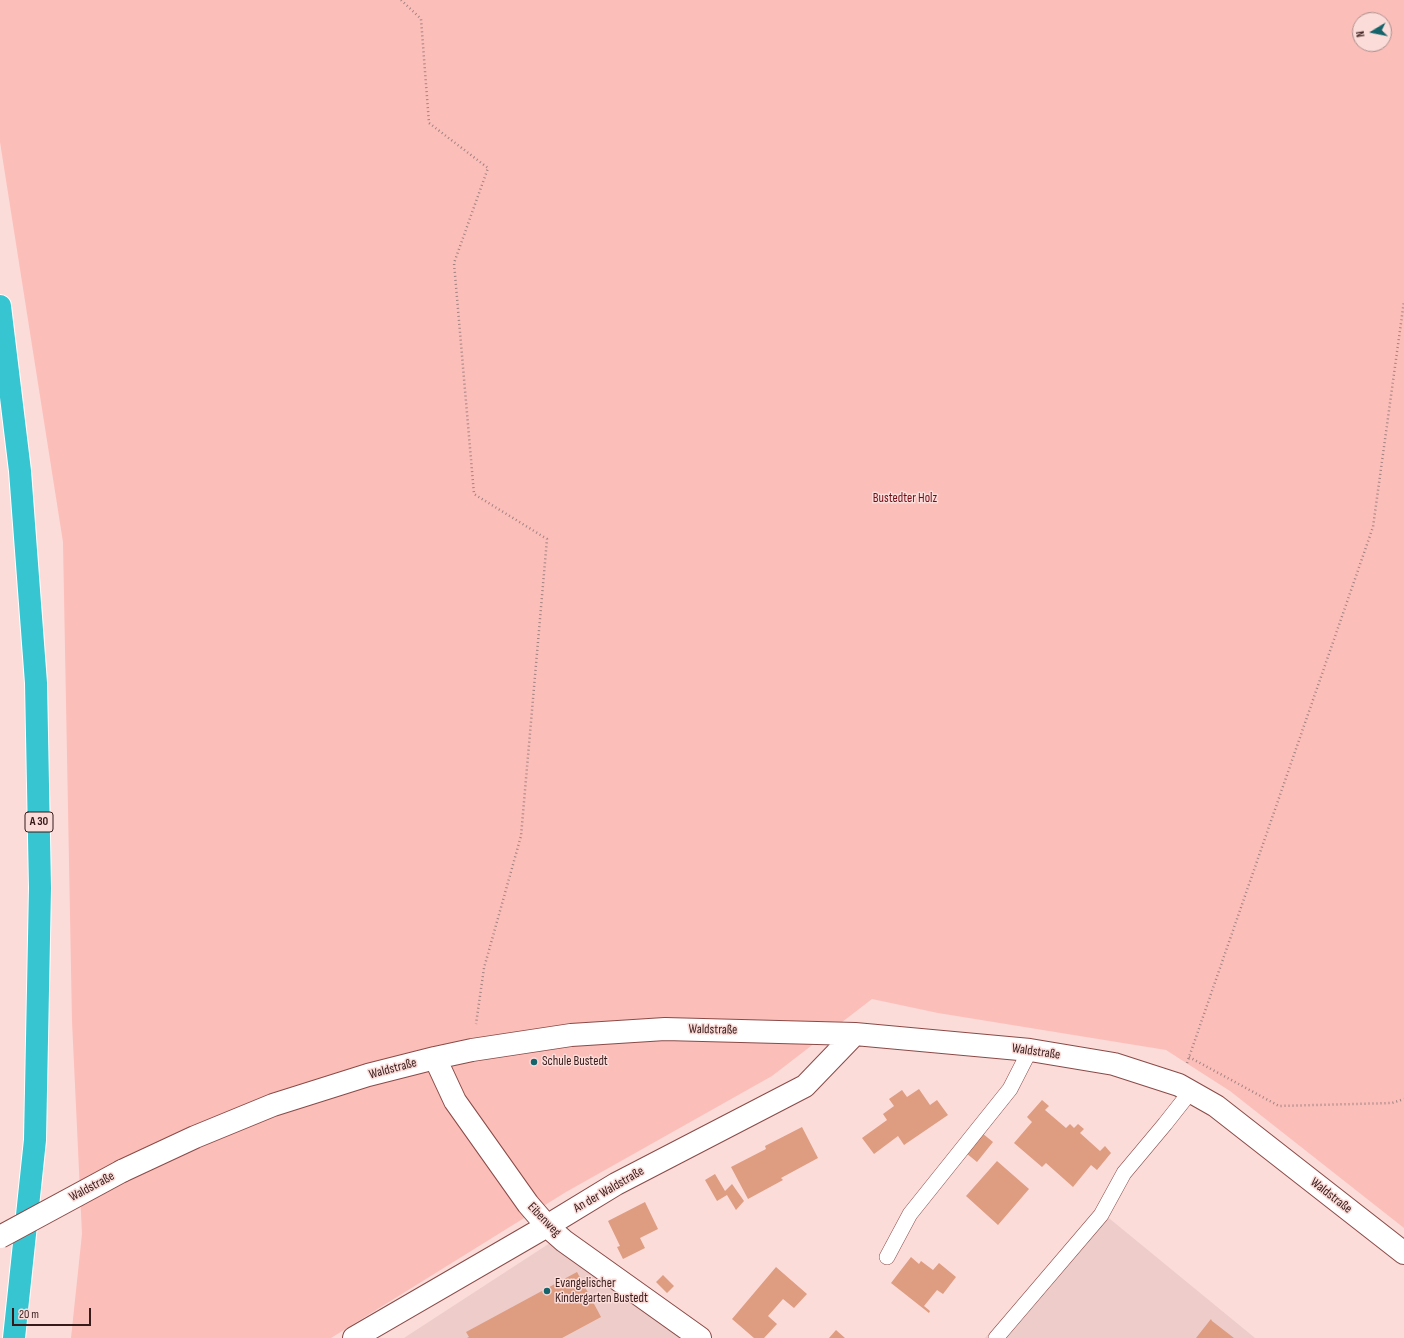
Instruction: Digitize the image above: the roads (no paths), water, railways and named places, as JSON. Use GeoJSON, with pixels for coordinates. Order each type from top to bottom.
{"type":"FeatureCollection","features":[{"type":"Feature","properties":{"kind":"highway","name":"A 30"},"geometry":{"type":"LineString","coordinates":[[0,306],[20,471],[36,683],[40,888],[35,1140],[14,1338]]}},
{"type":"Feature","properties":{"kind":"street","name":"Waldstraße"},"geometry":{"type":"LineString","coordinates":[[0,1237],[122,1171],[195,1137],[273,1105],[368,1076],[435,1058],[472,1050],[571,1035],[665,1029],[855,1034],[1030,1050],[1114,1064],[1185,1088],[1216,1106],[1404,1253]]}},
{"type":"Feature","properties":{"kind":"street","name":"An der Waldstraße"},"geometry":{"type":"LineString","coordinates":[[354,1338],[547,1226],[616,1184],[806,1086],[855,1034]]}},
{"type":"Feature","properties":{"kind":"street","name":"Eibenweg"},"geometry":{"type":"LineString","coordinates":[[435,1058],[455,1101],[528,1204],[547,1226],[700,1338]]}},
{"type":"Feature","properties":{"kind":"lane"},"geometry":{"type":"LineString","coordinates":[[888,1257],[910,1214],[1010,1089],[1030,1050]]}},
{"type":"Feature","properties":{"kind":"lane"},"geometry":{"type":"LineString","coordinates":[[996,1338],[1101,1215],[1124,1173],[1166,1124],[1185,1088]]}},
{"type":"Feature","properties":{"kind":"place","name":"Schule Bustedt"},"geometry":{"type":"Point","coordinates":[534,1062]}},
{"type":"Feature","properties":{"kind":"place","name":"Evangelischer Kindergarten Bustedt"},"geometry":{"type":"Point","coordinates":[547,1291]}},
{"type":"Feature","properties":{"kind":"park label","name":"Bustedter Holz"},"geometry":{"type":"Point","coordinates":[905,499]}}]}
